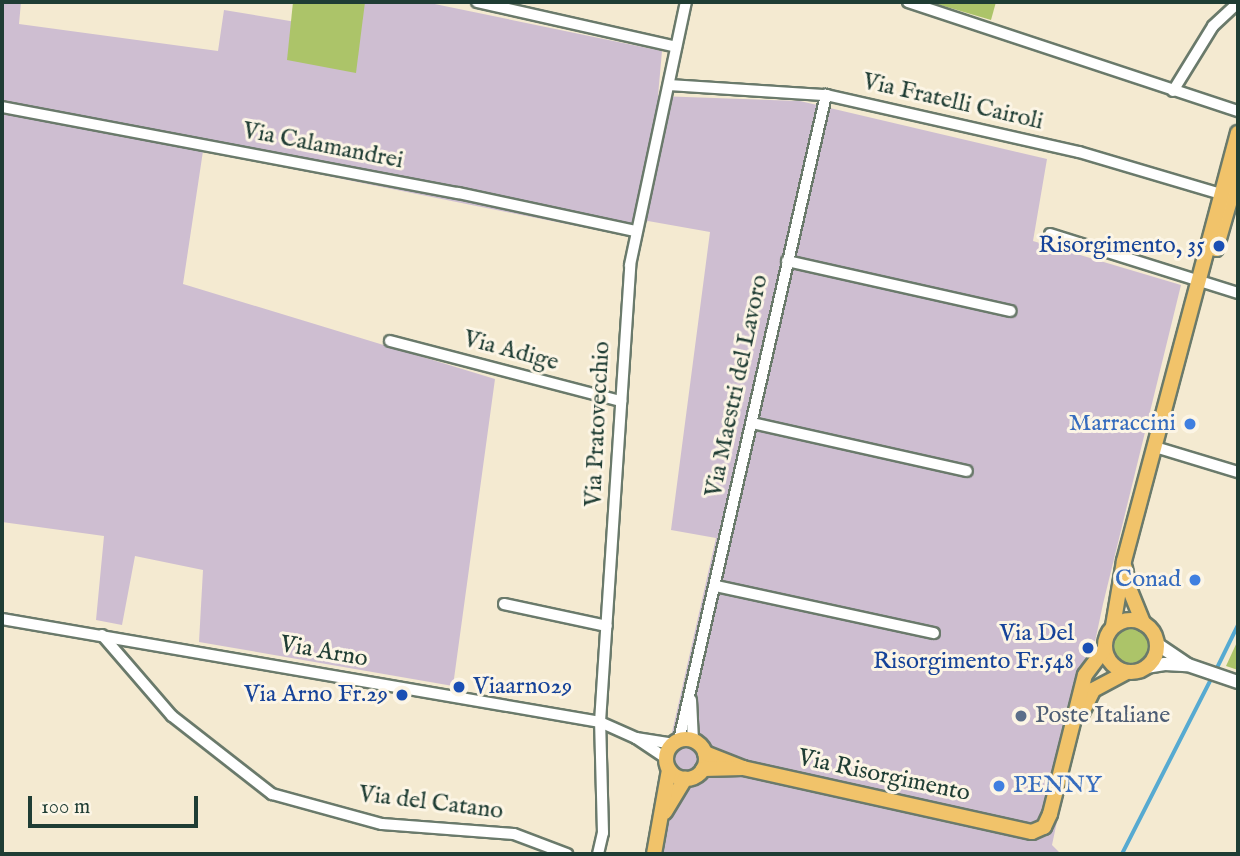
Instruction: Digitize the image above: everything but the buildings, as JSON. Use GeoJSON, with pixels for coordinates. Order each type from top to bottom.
{"type":"FeatureCollection","features":[{"type":"Feature","properties":{"kind":"main road","name":"Via Risorgimento"},"geometry":{"type":"LineString","coordinates":[[1230,197],[1238,133]]}},
{"type":"Feature","properties":{"kind":"main road"},"geometry":{"type":"LineString","coordinates":[[1230,197],[1229,182],[1238,150]]}},
{"type":"Feature","properties":{"kind":"main road","name":"Via Risorgimento"},"geometry":{"type":"LineString","coordinates":[[705,753],[743,768],[1032,832],[1044,827],[1072,736],[1085,675],[1104,650],[1106,637],[1113,626],[1124,561],[1202,276],[1238,173]]}},
{"type":"Feature","properties":{"kind":"main road","name":"Via Risorgimento"},"geometry":{"type":"LineString","coordinates":[[1124,561],[1129,588],[1143,623],[1153,632],[1157,644]]}},
{"type":"Feature","properties":{"kind":"main road"},"geometry":{"type":"LineString","coordinates":[[1113,626],[1124,620],[1143,623]]}},
{"type":"Feature","properties":{"kind":"main road"},"geometry":{"type":"LineString","coordinates":[[1146,667],[1153,661],[1157,644]]}},
{"type":"Feature","properties":{"kind":"main road"},"geometry":{"type":"LineString","coordinates":[[1104,650],[1112,665],[1127,672]]}},
{"type":"Feature","properties":{"kind":"main road","name":"Via Risorgimento"},"geometry":{"type":"LineString","coordinates":[[1072,736],[1093,690],[1127,672],[1146,667]]}},
{"type":"Feature","properties":{"kind":"main road"},"geometry":{"type":"LineString","coordinates":[[667,764],[685,779],[696,777],[703,769],[705,753],[682,742]]}},
{"type":"Feature","properties":{"kind":"main road","name":"Via Maestri del Lavoro"},"geometry":{"type":"LineString","coordinates":[[654,854],[663,816],[667,764],[682,742]]}},
{"type":"Feature","properties":{"kind":"main road","name":"Via Risorgimento"},"geometry":{"type":"LineString","coordinates":[[703,769],[743,768]]}},
{"type":"Feature","properties":{"kind":"main road","name":"Via Maestri del Lavoro"},"geometry":{"type":"LineString","coordinates":[[663,816],[685,779]]}},
{"type":"Feature","properties":{"kind":"street"},"geometry":{"type":"LineString","coordinates":[[477,2],[676,47]]}},
{"type":"Feature","properties":{"kind":"street","name":"Via Pratovecchio"},"geometry":{"type":"LineString","coordinates":[[597,854],[603,833],[600,722],[635,232],[670,85],[686,2]]}},
{"type":"Feature","properties":{"kind":"street"},"geometry":{"type":"LineString","coordinates":[[908,2],[1238,111]]}},
{"type":"Feature","properties":{"kind":"street"},"geometry":{"type":"LineString","coordinates":[[1173,91],[1213,26],[1238,3]]}},
{"type":"Feature","properties":{"kind":"street","name":"Via Fratelli Cairoli"},"geometry":{"type":"LineString","coordinates":[[670,85],[826,95],[1079,152],[1230,197]]}},
{"type":"Feature","properties":{"kind":"street","name":"Via Maestri del Lavoro"},"geometry":{"type":"LineString","coordinates":[[682,742],[691,686],[716,586],[826,95]]}},
{"type":"Feature","properties":{"kind":"street","name":"Via Calamandrei"},"geometry":{"type":"LineString","coordinates":[[2,107],[458,193],[635,232]]}},
{"type":"Feature","properties":{"kind":"street"},"geometry":{"type":"LineString","coordinates":[[1050,233],[1202,276],[1238,293]]}},
{"type":"Feature","properties":{"kind":"street"},"geometry":{"type":"LineString","coordinates":[[787,261],[1010,310]]}},
{"type":"Feature","properties":{"kind":"street","name":"Via Adige"},"geometry":{"type":"LineString","coordinates":[[390,341],[621,401]]}},
{"type":"Feature","properties":{"kind":"street"},"geometry":{"type":"LineString","coordinates":[[752,423],[967,471]]}},
{"type":"Feature","properties":{"kind":"street"},"geometry":{"type":"LineString","coordinates":[[1155,447],[1238,472]]}},
{"type":"Feature","properties":{"kind":"street"},"geometry":{"type":"LineString","coordinates":[[716,586],[934,633]]}},
{"type":"Feature","properties":{"kind":"street"},"geometry":{"type":"LineString","coordinates":[[504,604],[607,626]]}},
{"type":"Feature","properties":{"kind":"street","name":"Via Arno"},"geometry":{"type":"LineString","coordinates":[[2,619],[600,722],[636,738],[667,764]]}},
{"type":"Feature","properties":{"kind":"street","name":"Via del Catano"},"geometry":{"type":"LineString","coordinates":[[101,634],[172,716],[272,794],[382,824],[514,835],[567,854]]}},
{"type":"Feature","properties":{"kind":"street"},"geometry":{"type":"LineString","coordinates":[[1157,644],[1188,665],[1238,682]]}},
{"type":"Feature","properties":{"kind":"street"},"geometry":{"type":"LineString","coordinates":[[1146,667],[1188,665]]}},
{"type":"Feature","properties":{"kind":"street","name":"Via Arno"},"geometry":{"type":"LineString","coordinates":[[636,738],[682,742]]}},
{"type":"Feature","properties":{"kind":"shaded area"},"geometry":{"type":"Polygon","coordinates":[[[2,2],[21,2],[19,24],[218,51],[224,10],[332,28],[353,2],[425,2],[662,51],[658,96],[800,101],[1047,159],[1033,241],[1181,285],[1103,604],[1052,845],[1061,854],[658,854],[668,750],[716,538],[671,530],[710,232],[648,221],[621,235],[203,151],[183,284],[495,379],[453,686],[199,642],[203,570],[135,556],[122,625],[96,620],[104,536],[2,522],[2,2]]]}},
{"type":"Feature","properties":{"kind":"green space"},"geometry":{"type":"Polygon","coordinates":[[[293,2],[365,2],[356,73],[287,60],[293,2]]]}},
{"type":"Feature","properties":{"kind":"green space"},"geometry":{"type":"Polygon","coordinates":[[[930,2],[996,2],[991,20],[930,2]]]}},
{"type":"Feature","properties":{"kind":"green space"},"geometry":{"type":"Polygon","coordinates":[[[1131,629],[1143,634],[1148,646],[1143,658],[1131,663],[1119,658],[1114,646],[1119,634],[1131,629]]]}},
{"type":"Feature","properties":{"kind":"green space"},"geometry":{"type":"Polygon","coordinates":[[[1238,640],[1238,670],[1226,666],[1238,640]]]}},
{"type":"Feature","properties":{"kind":"waterway"},"geometry":{"type":"LineString","coordinates":[[1216,670],[1238,625]]}},
{"type":"Feature","properties":{"kind":"waterway"},"geometry":{"type":"LineString","coordinates":[[1122,854],[1212,677]]}},
{"type":"Feature","properties":{"kind":"place","name":"Risorgimento, 35"},"geometry":{"type":"Point","coordinates":[1219,246]}},
{"type":"Feature","properties":{"kind":"place","name":"Marraccini"},"geometry":{"type":"Point","coordinates":[1190,424]}},
{"type":"Feature","properties":{"kind":"place","name":"Conad"},"geometry":{"type":"Point","coordinates":[1195,580]}},
{"type":"Feature","properties":{"kind":"place","name":"Via Del Risorgimento Fr.548"},"geometry":{"type":"Point","coordinates":[1088,648]}},
{"type":"Feature","properties":{"kind":"place","name":"Viaarno29"},"geometry":{"type":"Point","coordinates":[459,687]}},
{"type":"Feature","properties":{"kind":"place","name":"Via Arno Fr.29"},"geometry":{"type":"Point","coordinates":[402,695]}},
{"type":"Feature","properties":{"kind":"place","name":"Poste Italiane"},"geometry":{"type":"Point","coordinates":[1021,716]}},
{"type":"Feature","properties":{"kind":"place","name":"PENNY"},"geometry":{"type":"Point","coordinates":[999,786]}}]}
